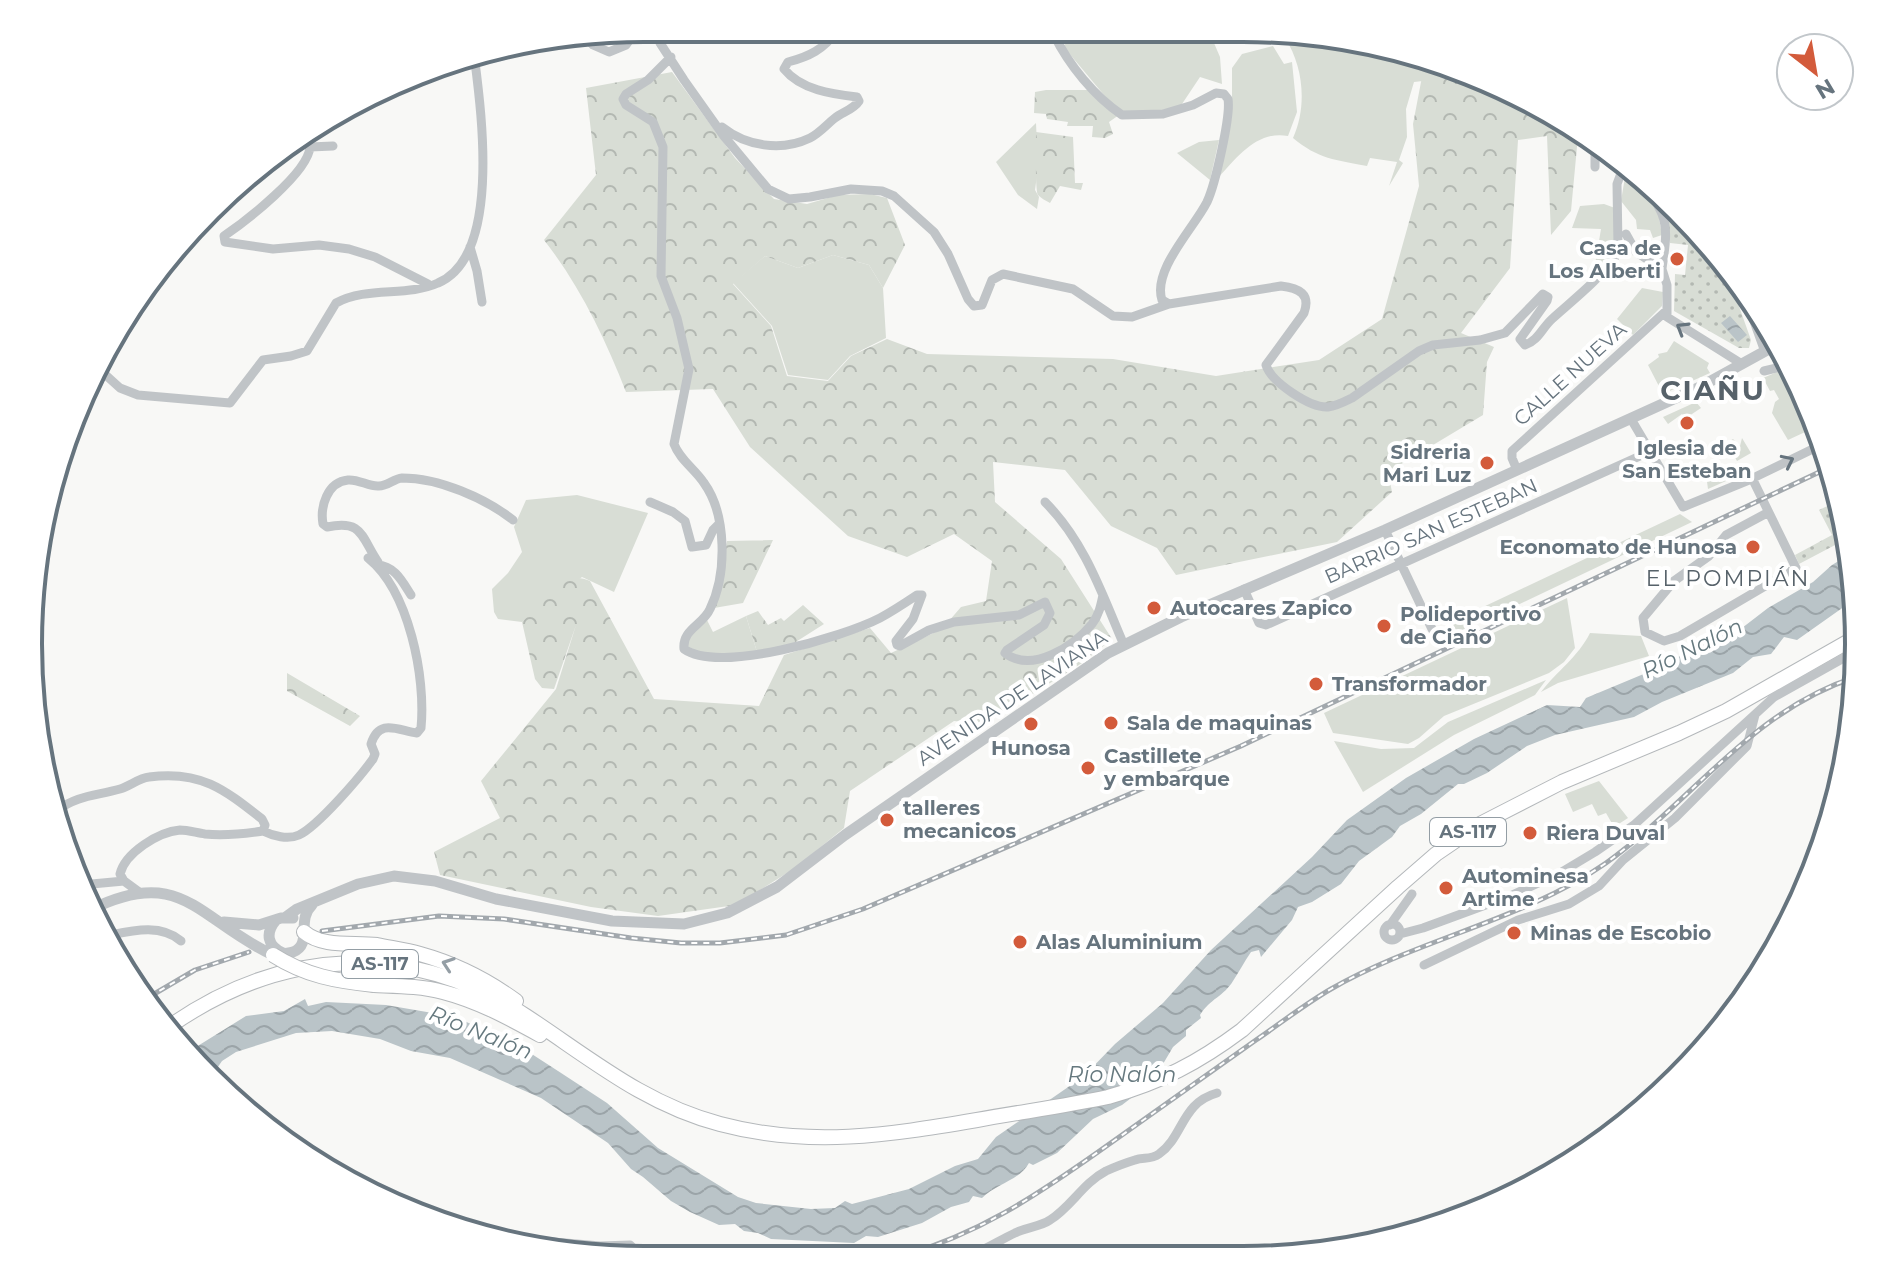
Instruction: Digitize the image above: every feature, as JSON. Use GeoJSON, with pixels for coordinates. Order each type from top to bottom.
{"type":"FeatureCollection","features":[{"type":"Feature","properties":{"kind":"main road","name":"AS-117"},"geometry":{"type":"LineString","coordinates":[[278,954],[301,971],[325,979],[440,991],[481,1005],[682,1110],[718,1123],[761,1133],[801,1138],[869,1137],[1108,1097],[1144,1087],[1197,1062],[1242,1030],[1436,854],[1480,824],[1562,782],[1714,716],[1845,643]]}},
{"type":"Feature","properties":{"kind":"main road","name":"AS-117"},"geometry":{"type":"LineString","coordinates":[[304,929],[322,941],[376,945],[420,954],[473,973],[516,1002],[581,1054]]}},
{"type":"Feature","properties":{"kind":"main road","name":"AS-117"},"geometry":{"type":"LineString","coordinates":[[176,1022],[227,991],[284,971],[337,964],[379,964],[409,968],[463,983],[525,1015],[611,1075]]}},
{"type":"Feature","properties":{"kind":"street"},"geometry":{"type":"LineString","coordinates":[[592,44],[609,52],[628,42]]}},
{"type":"Feature","properties":{"kind":"street"},"geometry":{"type":"LineString","coordinates":[[660,42],[710,115],[761,181],[784,198],[799,199],[841,190],[870,189],[888,193],[905,204],[934,232],[974,306],[982,305],[992,280],[1003,274],[1073,289],[1113,316],[1132,317],[1169,304],[1281,286],[1299,290],[1306,296],[1304,313],[1270,356],[1266,365],[1268,374],[1311,403],[1330,407],[1341,404],[1419,351],[1433,345],[1480,340],[1505,333],[1543,294],[1548,297],[1547,301],[1520,339],[1525,345],[1535,341],[1549,322],[1574,301],[1615,257],[1618,247],[1617,184],[1620,175]]}},
{"type":"Feature","properties":{"kind":"street"},"geometry":{"type":"LineString","coordinates":[[710,115],[736,137],[753,143],[784,144],[813,137],[859,101],[857,97],[827,94],[789,74],[785,66],[828,42]]}},
{"type":"Feature","properties":{"kind":"street"},"geometry":{"type":"LineString","coordinates":[[1058,42],[1071,63],[1104,101],[1122,115],[1163,114],[1193,105],[1216,93],[1224,94],[1228,99],[1227,122],[1212,190],[1161,281],[1162,300],[1169,304]]}},
{"type":"Feature","properties":{"kind":"street"},"geometry":{"type":"LineString","coordinates":[[671,57],[623,99],[626,105],[653,122],[663,147],[661,276],[677,318],[689,365],[674,444],[679,455],[712,496],[723,538],[723,555],[710,611],[683,640],[684,649],[706,658],[772,654],[879,618],[922,595],[913,619],[896,641],[900,646],[929,630],[954,622],[1019,615],[1045,602],[1050,613],[1044,625],[1005,653],[1028,662],[1063,650],[1092,624],[1100,610],[1103,595]]}},
{"type":"Feature","properties":{"kind":"street"},"geometry":{"type":"LineString","coordinates":[[106,375],[120,388],[138,395],[230,403],[259,363],[307,351],[336,303],[368,294],[435,285],[453,275],[470,247],[481,214],[483,133],[475,67]]}},
{"type":"Feature","properties":{"kind":"street"},"geometry":{"type":"LineString","coordinates":[[307,145],[333,146]]}},
{"type":"Feature","properties":{"kind":"street"},"geometry":{"type":"LineString","coordinates":[[310,147],[298,171],[254,215],[224,236],[225,242],[273,249],[319,245],[349,249],[375,257],[430,285]]}},
{"type":"Feature","properties":{"kind":"street"},"geometry":{"type":"LineString","coordinates":[[1595,156],[1595,167]]}},
{"type":"Feature","properties":{"kind":"street"},"geometry":{"type":"LineString","coordinates":[[1656,206],[1663,216],[1666,241],[1662,269],[1667,285],[1666,311],[1671,321],[1742,364]]}},
{"type":"Feature","properties":{"kind":"street"},"geometry":{"type":"LineString","coordinates":[[1626,234],[1636,252],[1662,269]]}},
{"type":"Feature","properties":{"kind":"street"},"geometry":{"type":"LineString","coordinates":[[470,247],[482,302]]}},
{"type":"Feature","properties":{"kind":"street","name":"CALLE NUEVA"},"geometry":{"type":"LineString","coordinates":[[1517,470],[1512,451],[1666,311]]}},
{"type":"Feature","properties":{"kind":"street"},"geometry":{"type":"LineString","coordinates":[[1761,338],[1765,349]]}},
{"type":"Feature","properties":{"kind":"street","name":"AVENIDA DE LAVIANA"},"geometry":{"type":"LineString","coordinates":[[281,919],[297,909],[367,881],[394,876],[435,881],[496,899],[612,921],[654,925],[712,919],[738,909],[777,887],[845,835],[1084,667],[1124,645],[1631,419],[1715,380],[1765,349]]}},
{"type":"Feature","properties":{"kind":"street"},"geometry":{"type":"LineString","coordinates":[[1764,371],[1777,368]]}},
{"type":"Feature","properties":{"kind":"street"},"geometry":{"type":"LineString","coordinates":[[1631,419],[1683,507],[1813,449]]}},
{"type":"Feature","properties":{"kind":"street","name":"BARRIO SAN ESTEBAN"},"geometry":{"type":"LineString","coordinates":[[1244,589],[1259,623],[1266,625],[1651,451]]}},
{"type":"Feature","properties":{"kind":"street"},"geometry":{"type":"LineString","coordinates":[[1752,478],[1796,568],[1680,636],[1664,641],[1650,636],[1643,625],[1643,618],[1674,581],[1709,556],[1726,535],[1767,513]]}},
{"type":"Feature","properties":{"kind":"street"},"geometry":{"type":"LineString","coordinates":[[139,892],[120,874],[122,864],[145,845],[180,830],[233,836],[263,831],[288,837],[303,832],[332,806],[369,765],[375,754],[371,744],[378,730],[388,726],[417,733],[421,728],[413,640],[394,588],[357,529],[344,524],[327,527],[323,524],[322,513],[328,493],[342,482],[353,480],[378,486],[397,479],[423,481],[478,497],[513,520]]}},
{"type":"Feature","properties":{"kind":"street"},"geometry":{"type":"LineString","coordinates":[[650,502],[685,521],[692,547],[706,545],[718,525]]}},
{"type":"Feature","properties":{"kind":"street"},"geometry":{"type":"LineString","coordinates":[[1045,502],[1064,520],[1079,542],[1124,645]]}},
{"type":"Feature","properties":{"kind":"street"},"geometry":{"type":"LineString","coordinates":[[1385,530],[1432,629]]}},
{"type":"Feature","properties":{"kind":"street"},"geometry":{"type":"LineString","coordinates":[[368,558],[401,578],[411,595]]}},
{"type":"Feature","properties":{"kind":"street"},"geometry":{"type":"LineString","coordinates":[[1412,894],[1396,915],[1396,929],[1423,928],[1510,896],[1560,873],[1634,825],[1774,697],[1845,657]]}},
{"type":"Feature","properties":{"kind":"street"},"geometry":{"type":"LineString","coordinates":[[1424,965],[1518,920],[1569,904],[1599,886],[1623,860],[1675,818],[1747,746],[1755,715]]}},
{"type":"Feature","properties":{"kind":"street"},"geometry":{"type":"LineString","coordinates":[[65,806],[84,795],[123,788],[146,777],[194,778],[215,784],[239,801],[262,819],[265,825],[263,831]]}},
{"type":"Feature","properties":{"kind":"street"},"geometry":{"type":"LineString","coordinates":[[92,884],[124,881]]}},
{"type":"Feature","properties":{"kind":"street"},"geometry":{"type":"LineString","coordinates":[[102,904],[139,892],[173,896],[193,904],[278,954],[300,947],[306,910],[315,902]]}},
{"type":"Feature","properties":{"kind":"street"},"geometry":{"type":"LineString","coordinates":[[219,921],[259,925],[281,919],[298,921],[304,929]]}},
{"type":"Feature","properties":{"kind":"street"},"geometry":{"type":"LineString","coordinates":[[278,954],[269,940],[270,927],[281,919]]}},
{"type":"Feature","properties":{"kind":"street"},"geometry":{"type":"LineString","coordinates":[[117,934],[143,929],[166,932],[181,941]]}},
{"type":"Feature","properties":{"kind":"street"},"geometry":{"type":"LineString","coordinates":[[992,1246],[1017,1232],[1051,1220],[1086,1185],[1109,1170],[1136,1159],[1155,1157],[1169,1145],[1192,1108],[1217,1093]]}},
{"type":"Feature","properties":{"kind":"green space"},"geometry":{"type":"Polygon","coordinates":[[[1068,42],[1217,42],[1214,43],[1220,57],[1222,84],[1200,77],[1180,107],[1129,116],[1109,101],[1063,46],[1068,42]]]}},
{"type":"Feature","properties":{"kind":"green space"},"geometry":{"type":"Polygon","coordinates":[[[1288,44],[1322,47],[1424,70],[1423,81],[1414,82],[1406,109],[1407,137],[1399,160],[1403,163],[1389,186],[1397,162],[1370,158],[1367,166],[1337,160],[1319,155],[1293,138],[1302,100],[1300,74],[1288,44]]]}},
{"type":"Feature","properties":{"kind":"green space"},"geometry":{"type":"Polygon","coordinates":[[[1273,46],[1284,64],[1292,62],[1297,112],[1288,136],[1277,135],[1258,141],[1219,177],[1232,115],[1232,68],[1242,54],[1273,46]]]}},
{"type":"Feature","properties":{"kind":"green space"},"geometry":{"type":"Polygon","coordinates":[[[1423,70],[1473,88],[1544,123],[1577,143],[1571,211],[1551,235],[1547,136],[1518,140],[1510,268],[1461,333],[1494,347],[1487,362],[1483,415],[1388,472],[1392,492],[1337,542],[1176,575],[1157,548],[1111,526],[1065,470],[993,462],[995,502],[1061,559],[1112,639],[1082,663],[985,724],[954,721],[850,791],[844,828],[795,868],[736,905],[658,916],[591,907],[440,875],[434,852],[500,818],[481,781],[556,689],[576,625],[554,689],[542,688],[535,679],[522,622],[560,583],[579,578],[590,581],[654,699],[759,706],[784,655],[870,628],[891,653],[942,629],[961,607],[986,601],[992,561],[954,534],[907,557],[848,536],[750,447],[713,389],[626,392],[591,313],[544,240],[596,175],[586,88],[672,72],[735,158],[774,199],[807,204],[838,195],[870,194],[887,198],[905,245],[883,288],[869,265],[833,255],[798,268],[765,256],[733,284],[771,326],[787,376],[828,381],[851,356],[887,339],[927,354],[1113,359],[1216,376],[1319,360],[1382,319],[1419,186],[1413,124],[1423,70]]]}},
{"type":"Feature","properties":{"kind":"green space"},"geometry":{"type":"Polygon","coordinates":[[[1090,90],[1119,115],[1109,122],[1113,134],[1105,138],[1092,137],[1093,126],[1067,126],[1068,122],[1047,119],[1046,114],[1034,113],[1035,92],[1090,90]]]}},
{"type":"Feature","properties":{"kind":"green space"},"geometry":{"type":"Polygon","coordinates":[[[1036,123],[1037,209],[1018,195],[996,162],[1036,123]]]}},
{"type":"Feature","properties":{"kind":"green space"},"geometry":{"type":"Polygon","coordinates":[[[1036,132],[1073,137],[1075,183],[1083,183],[1081,190],[1060,186],[1050,203],[1038,195],[1036,132]]]}},
{"type":"Feature","properties":{"kind":"green space"},"geometry":{"type":"Polygon","coordinates":[[[1219,140],[1210,180],[1177,153],[1199,142],[1219,140]]]}},
{"type":"Feature","properties":{"kind":"green space"},"geometry":{"type":"Polygon","coordinates":[[[1625,179],[1656,206],[1662,235],[1653,238],[1650,230],[1637,229],[1636,220],[1621,201],[1625,179]]]}},
{"type":"Feature","properties":{"kind":"green space"},"geometry":{"type":"Polygon","coordinates":[[[1604,204],[1615,208],[1614,247],[1607,262],[1590,277],[1601,229],[1572,228],[1580,206],[1604,204]]]}},
{"type":"Feature","properties":{"kind":"green space"},"geometry":{"type":"Polygon","coordinates":[[[1668,221],[1672,221],[1696,247],[1737,300],[1751,340],[1749,348],[1739,348],[1674,311],[1675,274],[1685,275],[1688,245],[1670,243],[1668,221]]]}},
{"type":"Feature","properties":{"kind":"green space"},"geometry":{"type":"Polygon","coordinates":[[[833,255],[869,265],[883,288],[886,338],[850,356],[828,380],[788,375],[772,326],[733,283],[765,256],[798,268],[833,255]]]}},
{"type":"Feature","properties":{"kind":"green space"},"geometry":{"type":"Polygon","coordinates":[[[1642,288],[1663,292],[1662,306],[1633,335],[1617,319],[1642,288]]]}},
{"type":"Feature","properties":{"kind":"green space"},"geometry":{"type":"Polygon","coordinates":[[[1674,341],[1709,363],[1707,368],[1710,373],[1663,394],[1648,365],[1659,357],[1658,354],[1667,352],[1674,341]]]}},
{"type":"Feature","properties":{"kind":"green space"},"geometry":{"type":"Polygon","coordinates":[[[1779,371],[1806,432],[1788,440],[1772,413],[1779,399],[1763,378],[1779,371]]]}},
{"type":"Feature","properties":{"kind":"green space"},"geometry":{"type":"Polygon","coordinates":[[[1696,402],[1701,408],[1686,418],[1682,414],[1668,424],[1663,417],[1696,402]]]}},
{"type":"Feature","properties":{"kind":"green space"},"geometry":{"type":"Polygon","coordinates":[[[1742,438],[1751,453],[1737,461],[1727,443],[1733,439],[1740,446],[1742,438]]]}},
{"type":"Feature","properties":{"kind":"green space"},"geometry":{"type":"Polygon","coordinates":[[[1735,468],[1735,477],[1708,489],[1706,474],[1730,476],[1735,468]]]}},
{"type":"Feature","properties":{"kind":"green space"},"geometry":{"type":"Polygon","coordinates":[[[577,495],[648,513],[614,592],[582,577],[522,622],[498,619],[494,612],[492,589],[522,552],[514,527],[526,500],[577,495]]]}},
{"type":"Feature","properties":{"kind":"green space"},"geometry":{"type":"Polygon","coordinates":[[[1493,503],[1494,512],[1465,523],[1463,508],[1493,503]]]}},
{"type":"Feature","properties":{"kind":"green space"},"geometry":{"type":"Polygon","coordinates":[[[1828,506],[1836,544],[1799,564],[1795,555],[1832,535],[1819,510],[1828,506]]]}},
{"type":"Feature","properties":{"kind":"green space"},"geometry":{"type":"Polygon","coordinates":[[[1680,514],[1692,522],[1486,620],[1457,632],[1452,623],[1481,608],[1680,514]]]}},
{"type":"Feature","properties":{"kind":"green space"},"geometry":{"type":"Polygon","coordinates":[[[773,540],[743,603],[714,608],[727,541],[773,540]]]}},
{"type":"Feature","properties":{"kind":"green space"},"geometry":{"type":"Polygon","coordinates":[[[1567,598],[1575,648],[1564,662],[1549,673],[1444,716],[1408,744],[1333,733],[1324,713],[1567,598]]]}},
{"type":"Feature","properties":{"kind":"green space"},"geometry":{"type":"Polygon","coordinates":[[[803,605],[824,624],[791,645],[757,652],[746,616],[758,611],[768,625],[781,618],[784,621],[803,605]]]}},
{"type":"Feature","properties":{"kind":"green space"},"geometry":{"type":"Polygon","coordinates":[[[746,616],[757,652],[704,655],[687,646],[689,636],[706,618],[713,632],[746,616]]]}},
{"type":"Feature","properties":{"kind":"green space"},"geometry":{"type":"Polygon","coordinates":[[[1590,633],[1641,636],[1649,656],[1558,683],[1541,692],[1580,649],[1590,633]]]}},
{"type":"Feature","properties":{"kind":"green space"},"geometry":{"type":"Polygon","coordinates":[[[287,673],[360,716],[350,726],[287,691],[287,673]]]}},
{"type":"Feature","properties":{"kind":"green space"},"geometry":{"type":"Polygon","coordinates":[[[1546,680],[1535,695],[1454,735],[1363,792],[1334,741],[1381,749],[1414,748],[1448,722],[1546,680]]]}},
{"type":"Feature","properties":{"kind":"green space"},"geometry":{"type":"Polygon","coordinates":[[[1599,781],[1628,818],[1614,827],[1606,813],[1598,816],[1592,804],[1573,812],[1565,794],[1599,781]]]}},
{"type":"Feature","properties":{"kind":"water"},"geometry":{"type":"Polygon","coordinates":[[[1730,316],[1747,335],[1738,342],[1721,323],[1730,316]]]}},
{"type":"Feature","properties":{"kind":"water","name":"Río Nalón"},"geometry":{"type":"Polygon","coordinates":[[[1839,561],[1844,607],[1797,640],[1784,637],[1771,654],[1753,657],[1733,673],[1634,717],[1555,735],[1527,746],[1487,773],[1458,784],[1421,814],[1400,826],[1392,837],[1359,861],[1341,884],[1298,907],[1292,920],[1261,957],[1259,950],[1251,952],[1229,986],[1186,1030],[1186,1036],[1173,1047],[1139,1092],[1122,1105],[1093,1119],[1057,1153],[1033,1165],[1029,1163],[1020,1174],[982,1198],[973,1196],[969,1202],[951,1207],[922,1223],[878,1237],[866,1236],[854,1243],[771,1239],[744,1231],[735,1224],[719,1225],[671,1201],[631,1169],[608,1143],[541,1098],[450,1058],[411,1051],[380,1039],[332,1031],[296,1033],[236,1052],[217,1069],[196,1047],[246,1016],[284,1011],[305,999],[308,1006],[326,1002],[386,1005],[456,1017],[524,1049],[607,1103],[658,1148],[738,1197],[756,1203],[811,1209],[835,1208],[845,1201],[852,1204],[909,1189],[955,1166],[978,1159],[996,1137],[1084,1076],[1115,1044],[1163,1003],[1211,950],[1312,857],[1347,820],[1406,778],[1474,739],[1547,705],[1580,707],[1586,698],[1658,668],[1713,638],[1742,628],[1768,608],[1813,582],[1839,561]]]}},
{"type":"Feature","properties":{"kind":"railway"},"geometry":{"type":"LineString","coordinates":[[322,931],[439,916],[504,919],[681,943],[720,943],[786,935],[863,909],[1241,746],[1819,472]]}},
{"type":"Feature","properties":{"kind":"railway"},"geometry":{"type":"LineString","coordinates":[[933,1246],[981,1225],[1028,1199],[1331,989],[1399,956],[1506,915],[1574,883],[1637,839],[1754,734],[1785,711],[1844,682]]}},
{"type":"Feature","properties":{"kind":"railway"},"geometry":{"type":"LineString","coordinates":[[154,994],[195,970],[249,952]]}},
{"type":"Feature","properties":{"kind":"place","name":"Casa de Los Alberti"},"geometry":{"type":"Point","coordinates":[1677,259]}},
{"type":"Feature","properties":{"kind":"place","name":"Iglesia de San Esteban"},"geometry":{"type":"Point","coordinates":[1687,423]}},
{"type":"Feature","properties":{"kind":"place","name":"Sidreria Mari Luz"},"geometry":{"type":"Point","coordinates":[1487,463]}},
{"type":"Feature","properties":{"kind":"place","name":"Economato de Hunosa"},"geometry":{"type":"Point","coordinates":[1753,547]}},
{"type":"Feature","properties":{"kind":"place","name":"Autocares Zapico"},"geometry":{"type":"Point","coordinates":[1154,608]}},
{"type":"Feature","properties":{"kind":"place","name":"Polideportivo de Ciaño"},"geometry":{"type":"Point","coordinates":[1384,626]}},
{"type":"Feature","properties":{"kind":"place","name":"Transformador"},"geometry":{"type":"Point","coordinates":[1316,684]}},
{"type":"Feature","properties":{"kind":"place","name":"Sala de maquinas"},"geometry":{"type":"Point","coordinates":[1111,723]}},
{"type":"Feature","properties":{"kind":"place","name":"Hunosa"},"geometry":{"type":"Point","coordinates":[1031,724]}},
{"type":"Feature","properties":{"kind":"place","name":"Castillete y embarque"},"geometry":{"type":"Point","coordinates":[1088,768]}},
{"type":"Feature","properties":{"kind":"place","name":"talleres mecanicos"},"geometry":{"type":"Point","coordinates":[887,820]}},
{"type":"Feature","properties":{"kind":"place","name":"Riera Duval"},"geometry":{"type":"Point","coordinates":[1530,833]}},
{"type":"Feature","properties":{"kind":"place","name":"Autominesa Artime"},"geometry":{"type":"Point","coordinates":[1446,888]}},
{"type":"Feature","properties":{"kind":"place","name":"Minas de Escobio"},"geometry":{"type":"Point","coordinates":[1514,933]}},
{"type":"Feature","properties":{"kind":"place","name":"Alas Aluminium"},"geometry":{"type":"Point","coordinates":[1020,942]}},
{"type":"Feature","properties":{"kind":"district","name":"CIAÑU"},"geometry":{"type":"Point","coordinates":[1713,390]}},
{"type":"Feature","properties":{"kind":"district","name":"EL POMPIÁN"},"geometry":{"type":"Point","coordinates":[1728,578]}}]}
